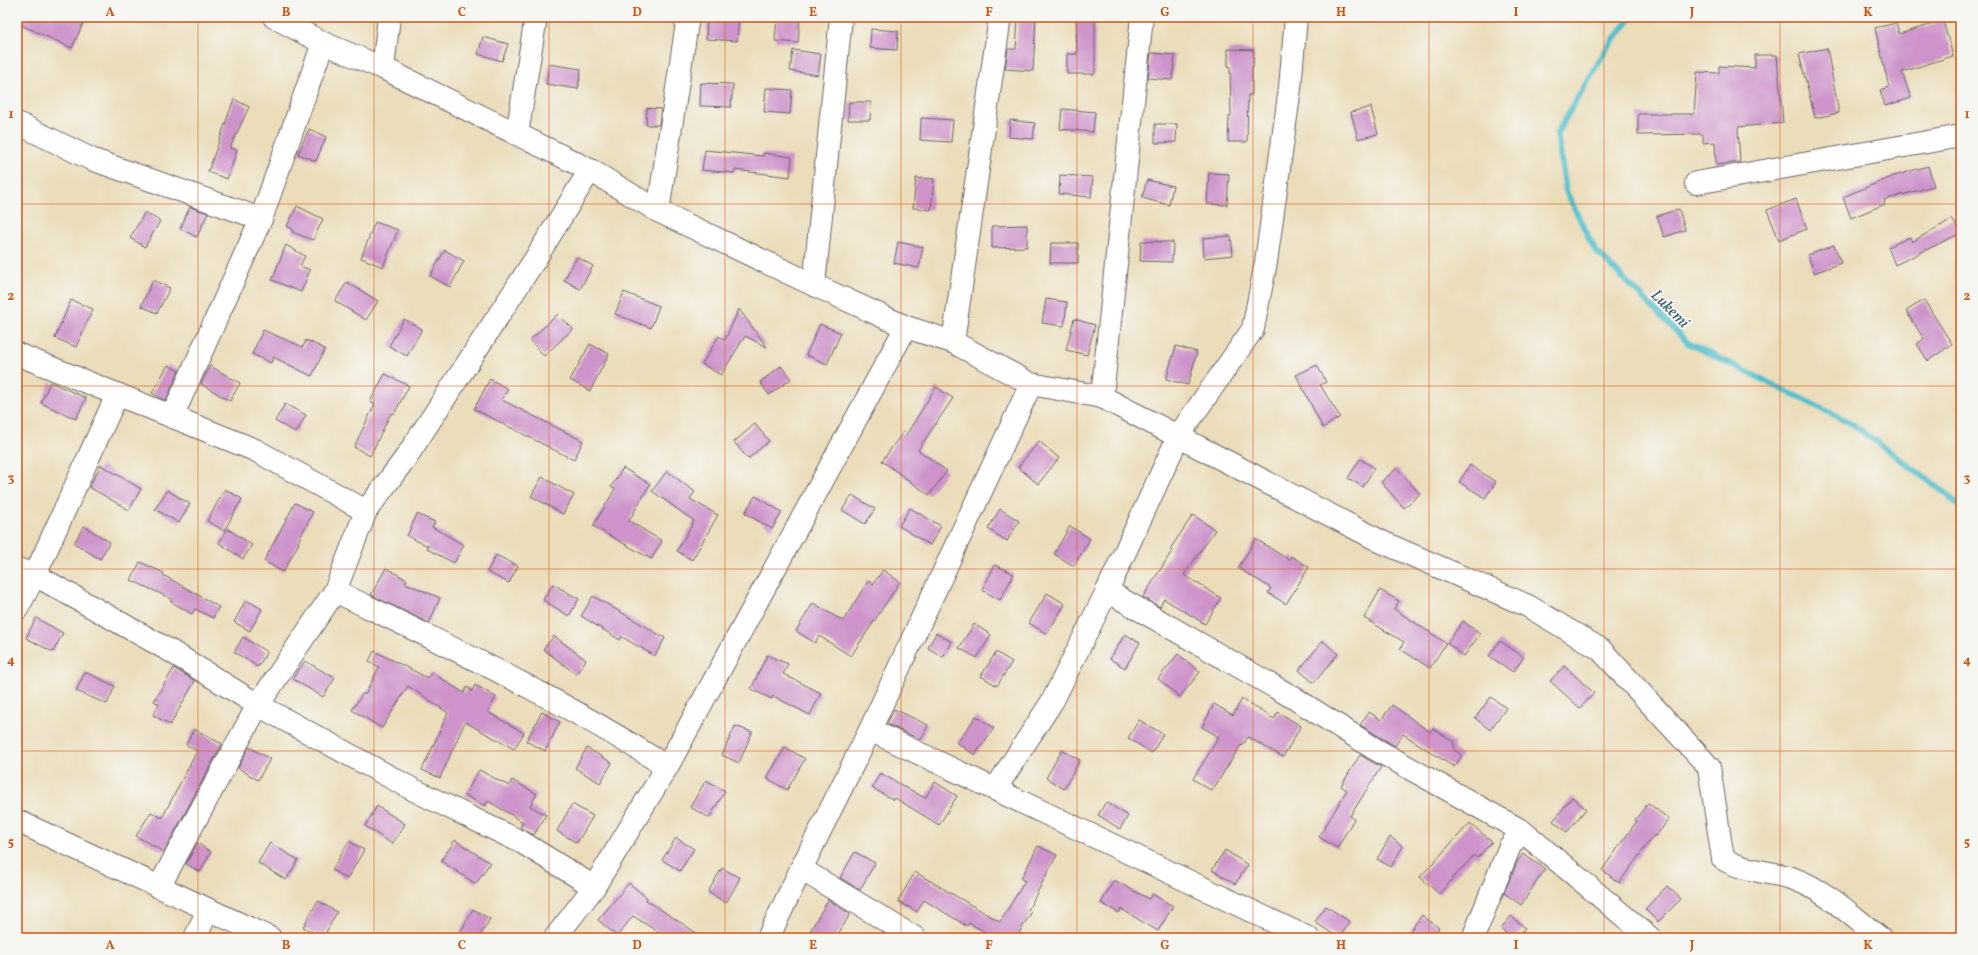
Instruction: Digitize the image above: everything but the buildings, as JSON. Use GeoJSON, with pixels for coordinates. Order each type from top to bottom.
{"type":"FeatureCollection","features":[{"type":"Feature","properties":{"kind":"street"},"geometry":{"type":"LineString","coordinates":[[274,17],[323,43],[383,68],[590,170],[658,211],[814,285],[906,326],[953,342],[1031,384],[1102,397],[1179,435],[1382,542],[1528,606],[1600,649],[1709,767],[1723,859],[1735,866],[1794,879],[1822,892],[1880,938]]}},
{"type":"Feature","properties":{"kind":"street"},"geometry":{"type":"LineString","coordinates":[[383,68],[389,17]]}},
{"type":"Feature","properties":{"kind":"street"},"geometry":{"type":"LineString","coordinates":[[517,134],[536,17]]}},
{"type":"Feature","properties":{"kind":"street"},"geometry":{"type":"LineString","coordinates":[[658,211],[688,17]]}},
{"type":"Feature","properties":{"kind":"street"},"geometry":{"type":"LineString","coordinates":[[814,285],[842,17]]}},
{"type":"Feature","properties":{"kind":"street"},"geometry":{"type":"LineString","coordinates":[[953,342],[1000,17]]}},
{"type":"Feature","properties":{"kind":"street"},"geometry":{"type":"LineString","coordinates":[[1102,397],[1142,17]]}},
{"type":"Feature","properties":{"kind":"street"},"geometry":{"type":"LineString","coordinates":[[996,788],[1053,700],[1107,591],[1179,435],[1254,329],[1266,262],[1290,88],[1296,17]]}},
{"type":"Feature","properties":{"kind":"street"},"geometry":{"type":"LineString","coordinates":[[172,417],[261,219],[323,43]]}},
{"type":"Feature","properties":{"kind":"street"},"geometry":{"type":"LineString","coordinates":[[17,123],[91,159],[261,219]]}},
{"type":"Feature","properties":{"kind":"street"},"geometry":{"type":"LineString","coordinates":[[1696,183],[1961,136]]}},
{"type":"Feature","properties":{"kind":"street"},"geometry":{"type":"LineString","coordinates":[[159,886],[258,705],[335,591],[366,511],[411,450],[534,261],[590,170]]}},
{"type":"Feature","properties":{"kind":"street"},"geometry":{"type":"LineString","coordinates":[[561,936],[594,887],[668,767],[906,326]]}},
{"type":"Feature","properties":{"kind":"street"},"geometry":{"type":"LineString","coordinates":[[17,354],[255,450],[366,511]]}},
{"type":"Feature","properties":{"kind":"street"},"geometry":{"type":"LineString","coordinates":[[768,938],[870,730],[1031,384]]}},
{"type":"Feature","properties":{"kind":"street"},"geometry":{"type":"LineString","coordinates":[[17,609],[26,572],[117,395]]}},
{"type":"Feature","properties":{"kind":"street"},"geometry":{"type":"LineString","coordinates":[[26,572],[172,652],[258,705],[414,790],[522,843],[594,887]]}},
{"type":"Feature","properties":{"kind":"street"},"geometry":{"type":"LineString","coordinates":[[335,591],[490,667],[620,736],[668,767]]}},
{"type":"Feature","properties":{"kind":"street"},"geometry":{"type":"LineString","coordinates":[[1107,591],[1294,698],[1376,749],[1522,831],[1650,938]]}},
{"type":"Feature","properties":{"kind":"street"},"geometry":{"type":"LineString","coordinates":[[870,730],[996,788],[1308,938]]}},
{"type":"Feature","properties":{"kind":"street"},"geometry":{"type":"LineString","coordinates":[[17,821],[270,938]]}},
{"type":"Feature","properties":{"kind":"street"},"geometry":{"type":"LineString","coordinates":[[1473,938],[1510,846],[1522,831]]}},
{"type":"Feature","properties":{"kind":"street"},"geometry":{"type":"LineString","coordinates":[[801,869],[915,938]]}},
{"type":"Feature","properties":{"kind":"street"},"geometry":{"type":"LineString","coordinates":[[195,938],[208,910]]}},
{"type":"Feature","properties":{"kind":"waterway","name":"Lukemi"},"geometry":{"type":"LineString","coordinates":[[1632,17],[1607,48],[1557,133],[1566,191],[1595,250],[1688,343],[1851,423],[1948,495],[1961,507]]}}]}
